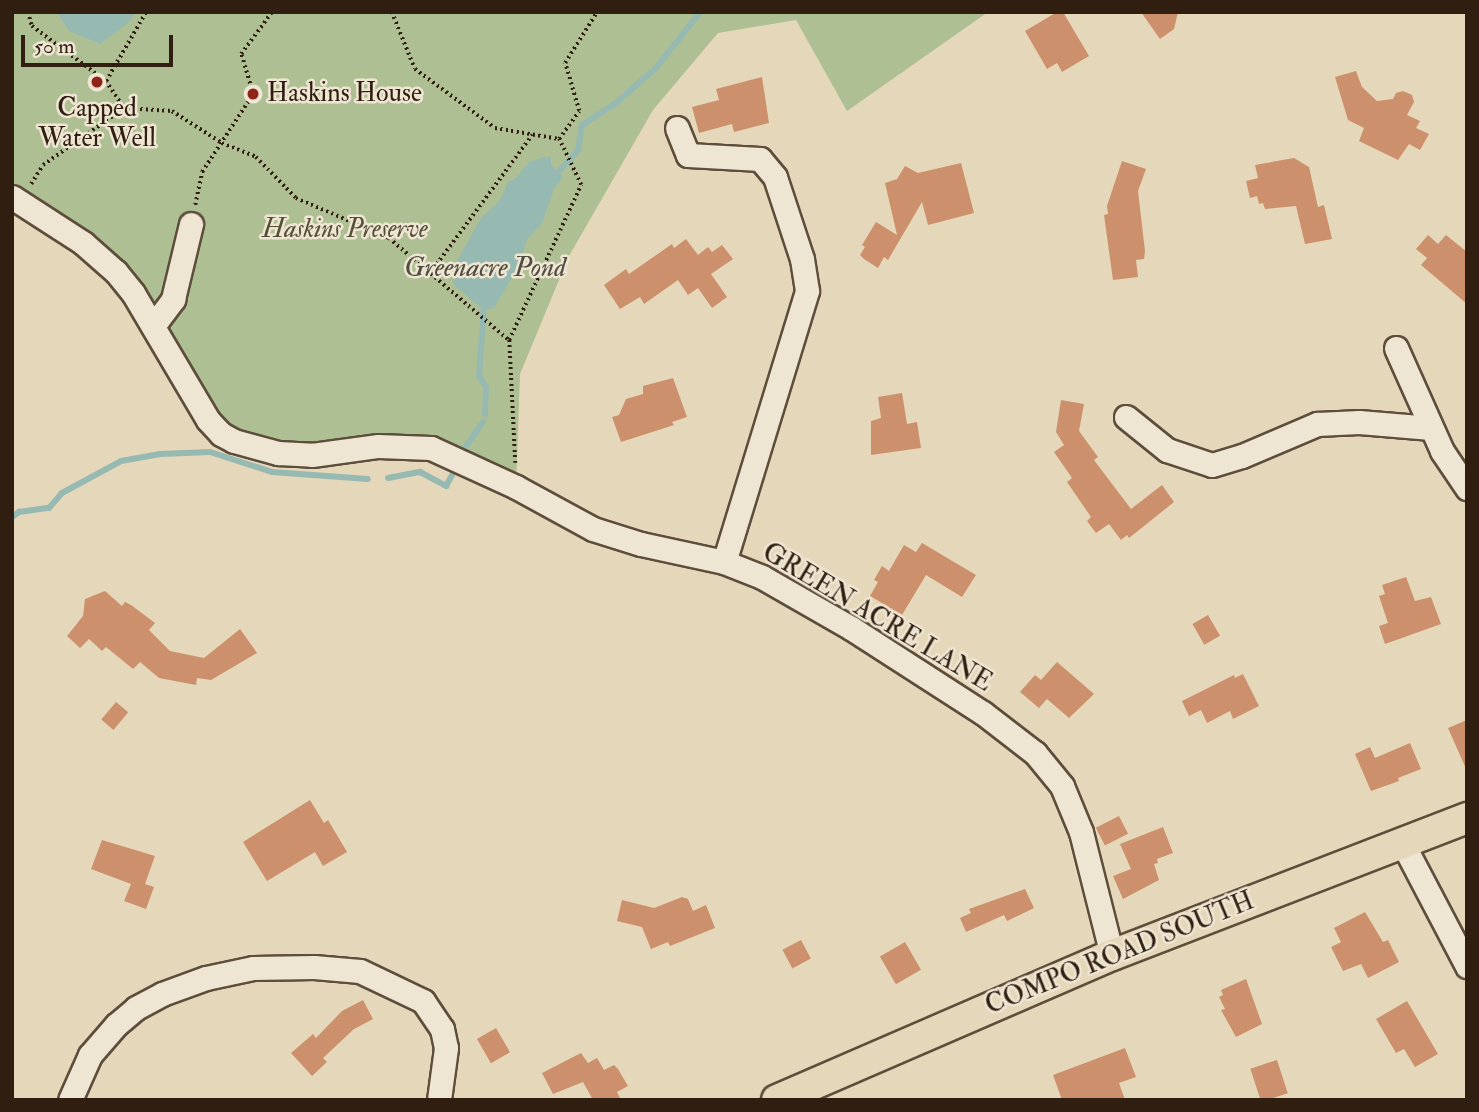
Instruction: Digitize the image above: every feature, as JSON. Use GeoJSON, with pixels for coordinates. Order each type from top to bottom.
{"type":"FeatureCollection","features":[{"type":"Feature","properties":{"kind":"main road","name":"COMPO ROAD SOUTH"},"geometry":{"type":"LineString","coordinates":[[777,1100],[1112,955],[1467,818]]}},
{"type":"Feature","properties":{"kind":"street"},"geometry":{"type":"LineString","coordinates":[[677,128],[688,155],[760,159],[775,177],[802,259],[807,290],[724,562]]}},
{"type":"Feature","properties":{"kind":"street","name":"GREEN ACRE LANE"},"geometry":{"type":"LineString","coordinates":[[16,200],[102,258],[133,293],[208,420],[234,442],[278,453],[312,455],[378,446],[430,448],[516,487],[593,529],[641,544],[724,562],[762,577],[851,628],[983,713],[1035,753],[1062,786],[1073,809],[1112,955]]}},
{"type":"Feature","properties":{"kind":"street"},"geometry":{"type":"LineString","coordinates":[[153,326],[173,299],[191,224]]}},
{"type":"Feature","properties":{"kind":"street"},"geometry":{"type":"LineString","coordinates":[[1396,348],[1431,428],[1467,488]]}},
{"type":"Feature","properties":{"kind":"street"},"geometry":{"type":"LineString","coordinates":[[1126,417],[1167,450],[1212,465],[1242,456],[1317,424],[1359,422],[1431,428]]}},
{"type":"Feature","properties":{"kind":"street"},"geometry":{"type":"LineString","coordinates":[[1404,844],[1467,966]]}},
{"type":"Feature","properties":{"kind":"street"},"geometry":{"type":"LineString","coordinates":[[71,1100],[90,1055],[116,1025],[136,1008],[163,994],[206,978],[253,968],[314,967],[360,971],[423,1001],[442,1029],[446,1048],[439,1100]]}},
{"type":"Feature","properties":{"kind":"path"},"geometry":{"type":"LineString","coordinates":[[28,12],[32,26],[106,81],[124,108]]}},
{"type":"Feature","properties":{"kind":"path"},"geometry":{"type":"LineString","coordinates":[[106,81],[146,12]]}},
{"type":"Feature","properties":{"kind":"path"},"geometry":{"type":"LineString","coordinates":[[191,224],[202,172],[253,94],[241,54],[272,12]]}},
{"type":"Feature","properties":{"kind":"path"},"geometry":{"type":"LineString","coordinates":[[392,12],[415,69],[495,128],[559,139]]}},
{"type":"Feature","properties":{"kind":"path"},"geometry":{"type":"LineString","coordinates":[[559,139],[579,111],[565,63],[597,12]]}},
{"type":"Feature","properties":{"kind":"path"},"geometry":{"type":"LineString","coordinates":[[16,200],[43,165],[124,108],[172,111],[222,143],[256,157],[296,198],[389,238],[509,340]]}},
{"type":"Feature","properties":{"kind":"path"},"geometry":{"type":"LineString","coordinates":[[430,273],[532,135]]}},
{"type":"Feature","properties":{"kind":"path"},"geometry":{"type":"LineString","coordinates":[[516,487],[509,340],[581,185],[559,139]]}},
{"type":"Feature","properties":{"kind":"green space","name":"Haskins Preserve"},"geometry":{"type":"Polygon","coordinates":[[[12,12],[988,12],[847,111],[796,20],[718,33],[653,110],[569,256],[520,374],[516,487],[405,445],[312,455],[234,441],[116,272],[12,197],[12,12]]]}},
{"type":"Feature","properties":{"kind":"water"},"geometry":{"type":"Polygon","coordinates":[[[57,12],[136,12],[128,23],[100,44],[69,31],[57,12]]]}},
{"type":"Feature","properties":{"kind":"water","name":"Greenacre Pond"},"geometry":{"type":"Polygon","coordinates":[[[551,157],[551,164],[563,177],[554,189],[542,223],[527,240],[519,265],[494,308],[483,310],[453,284],[453,268],[481,218],[500,200],[508,182],[515,179],[529,162],[551,157]]]}},
{"type":"Feature","properties":{"kind":"building"},"geometry":{"type":"Polygon","coordinates":[[[1057,12],[1063,12],[1089,56],[1062,72],[1057,63],[1047,69],[1025,31],[1057,12]]]}},
{"type":"Feature","properties":{"kind":"building"},"geometry":{"type":"Polygon","coordinates":[[[1141,12],[1178,12],[1174,29],[1160,39],[1141,12]]]}},
{"type":"Feature","properties":{"kind":"building"},"geometry":{"type":"Polygon","coordinates":[[[1356,71],[1362,87],[1377,101],[1393,99],[1396,93],[1403,91],[1412,95],[1414,102],[1407,115],[1420,121],[1416,128],[1429,134],[1420,150],[1409,144],[1398,160],[1359,141],[1364,128],[1348,120],[1335,77],[1356,71]]]}},
{"type":"Feature","properties":{"kind":"building"},"geometry":{"type":"Polygon","coordinates":[[[762,77],[769,123],[734,132],[732,124],[699,133],[692,107],[719,100],[716,89],[762,77]]]}},
{"type":"Feature","properties":{"kind":"building"},"geometry":{"type":"Polygon","coordinates":[[[1294,158],[1309,167],[1318,207],[1324,205],[1332,239],[1305,244],[1296,206],[1265,209],[1263,203],[1259,204],[1257,196],[1250,198],[1246,181],[1258,178],[1255,165],[1294,158]]]}},
{"type":"Feature","properties":{"kind":"building"},"geometry":{"type":"Polygon","coordinates":[[[1122,161],[1146,169],[1138,191],[1145,251],[1144,259],[1136,260],[1138,277],[1113,280],[1104,215],[1108,214],[1107,206],[1122,161]]]}},
{"type":"Feature","properties":{"kind":"building"},"geometry":{"type":"Polygon","coordinates":[[[961,163],[974,213],[928,225],[922,202],[888,260],[884,257],[878,268],[860,255],[865,247],[862,245],[876,222],[897,235],[885,183],[897,179],[905,166],[918,173],[961,163]]]}},
{"type":"Feature","properties":{"kind":"building"},"geometry":{"type":"Polygon","coordinates":[[[1428,235],[1438,244],[1446,235],[1467,252],[1467,304],[1421,265],[1427,258],[1416,249],[1428,235]]]}},
{"type":"Feature","properties":{"kind":"building"},"geometry":{"type":"Polygon","coordinates":[[[686,239],[698,255],[708,247],[712,252],[722,245],[733,259],[711,274],[727,297],[712,308],[698,288],[688,295],[678,280],[644,304],[640,297],[620,309],[604,285],[626,269],[629,274],[672,244],[674,248],[686,239]]]}},
{"type":"Feature","properties":{"kind":"building"},"geometry":{"type":"Polygon","coordinates":[[[673,378],[687,417],[672,422],[674,425],[621,442],[612,417],[619,415],[626,399],[643,394],[643,386],[673,378]]]}},
{"type":"Feature","properties":{"kind":"building"},"geometry":{"type":"Polygon","coordinates":[[[902,393],[907,424],[917,422],[921,448],[871,455],[871,421],[881,418],[878,397],[902,393]]]}},
{"type":"Feature","properties":{"kind":"building"},"geometry":{"type":"Polygon","coordinates":[[[1061,400],[1084,404],[1079,431],[1098,457],[1094,460],[1131,509],[1162,485],[1174,502],[1129,538],[1127,535],[1121,540],[1109,524],[1096,533],[1087,521],[1091,517],[1067,482],[1072,478],[1054,452],[1064,445],[1056,432],[1061,400]]]}},
{"type":"Feature","properties":{"kind":"building"},"geometry":{"type":"Polygon","coordinates":[[[922,543],[976,575],[962,597],[926,575],[902,615],[870,596],[878,582],[874,580],[882,566],[889,571],[904,545],[916,552],[922,543]]]}},
{"type":"Feature","properties":{"kind":"building"},"geometry":{"type":"Polygon","coordinates":[[[1406,577],[1415,601],[1431,597],[1441,624],[1385,644],[1379,626],[1388,623],[1379,596],[1385,594],[1382,585],[1406,577]]]}},
{"type":"Feature","properties":{"kind":"building"},"geometry":{"type":"Polygon","coordinates":[[[105,591],[122,606],[125,602],[131,605],[155,623],[149,630],[170,651],[204,658],[240,629],[257,653],[211,680],[197,678],[196,685],[159,678],[140,662],[133,669],[106,647],[102,651],[89,639],[80,648],[67,636],[83,616],[85,599],[105,591]]]}},
{"type":"Feature","properties":{"kind":"building"},"geometry":{"type":"Polygon","coordinates":[[[1208,615],[1220,636],[1204,645],[1192,624],[1208,615]]]}},
{"type":"Feature","properties":{"kind":"building"},"geometry":{"type":"Polygon","coordinates":[[[1057,662],[1094,694],[1069,718],[1047,699],[1039,708],[1020,692],[1035,675],[1041,680],[1057,662]]]}},
{"type":"Feature","properties":{"kind":"building"},"geometry":{"type":"Polygon","coordinates":[[[1243,674],[1259,706],[1233,719],[1230,711],[1207,723],[1201,710],[1189,716],[1182,701],[1234,675],[1235,678],[1243,674]]]}},
{"type":"Feature","properties":{"kind":"building"},"geometry":{"type":"Polygon","coordinates":[[[116,702],[128,712],[113,730],[101,720],[116,702]]]}},
{"type":"Feature","properties":{"kind":"building"},"geometry":{"type":"Polygon","coordinates":[[[1467,720],[1467,771],[1448,728],[1467,720]]]}},
{"type":"Feature","properties":{"kind":"building"},"geometry":{"type":"Polygon","coordinates":[[[1410,743],[1421,769],[1398,778],[1399,781],[1371,791],[1355,754],[1370,747],[1375,758],[1410,743]]]}},
{"type":"Feature","properties":{"kind":"building"},"geometry":{"type":"Polygon","coordinates":[[[310,800],[324,823],[328,820],[347,852],[323,866],[315,852],[267,881],[243,842],[310,800]]]}},
{"type":"Feature","properties":{"kind":"building"},"geometry":{"type":"Polygon","coordinates":[[[1119,816],[1128,834],[1105,846],[1096,828],[1119,816]]]}},
{"type":"Feature","properties":{"kind":"building"},"geometry":{"type":"Polygon","coordinates":[[[1163,827],[1173,853],[1157,859],[1158,863],[1154,864],[1159,880],[1123,899],[1113,876],[1131,869],[1120,844],[1163,827]]]}},
{"type":"Feature","properties":{"kind":"building"},"geometry":{"type":"Polygon","coordinates":[[[102,840],[155,856],[145,884],[154,887],[146,909],[124,901],[131,884],[91,869],[102,840]]]}},
{"type":"Feature","properties":{"kind":"building"},"geometry":{"type":"Polygon","coordinates":[[[1025,889],[1034,908],[1007,921],[1004,915],[966,932],[960,918],[971,913],[969,909],[1025,889]]]}},
{"type":"Feature","properties":{"kind":"building"},"geometry":{"type":"Polygon","coordinates":[[[682,897],[688,899],[693,911],[706,905],[715,928],[670,946],[668,942],[651,949],[642,927],[617,921],[622,900],[654,908],[682,897]]]}},
{"type":"Feature","properties":{"kind":"building"},"geometry":{"type":"Polygon","coordinates":[[[1365,912],[1383,942],[1388,940],[1399,962],[1368,978],[1361,964],[1343,971],[1331,947],[1341,942],[1334,928],[1365,912]]]}},
{"type":"Feature","properties":{"kind":"building"},"geometry":{"type":"Polygon","coordinates":[[[801,940],[811,959],[792,968],[782,950],[801,940]]]}},
{"type":"Feature","properties":{"kind":"building"},"geometry":{"type":"Polygon","coordinates":[[[905,942],[921,970],[896,984],[880,956],[905,942]]]}},
{"type":"Feature","properties":{"kind":"building"},"geometry":{"type":"Polygon","coordinates":[[[1246,979],[1262,1024],[1236,1037],[1221,1010],[1225,1009],[1219,997],[1223,995],[1221,990],[1246,979]]]}},
{"type":"Feature","properties":{"kind":"building"},"geometry":{"type":"Polygon","coordinates":[[[363,1000],[373,1019],[354,1029],[323,1058],[327,1062],[312,1076],[291,1053],[313,1034],[316,1038],[342,1011],[363,1000]]]}},
{"type":"Feature","properties":{"kind":"building"},"geometry":{"type":"Polygon","coordinates":[[[1407,1001],[1438,1054],[1415,1067],[1404,1049],[1396,1053],[1376,1019],[1407,1001]]]}},
{"type":"Feature","properties":{"kind":"building"},"geometry":{"type":"Polygon","coordinates":[[[496,1028],[510,1052],[491,1063],[477,1039],[496,1028]]]}},
{"type":"Feature","properties":{"kind":"building"},"geometry":{"type":"Polygon","coordinates":[[[1125,1048],[1136,1077],[1119,1083],[1125,1100],[1062,1100],[1053,1075],[1125,1048]]]}},
{"type":"Feature","properties":{"kind":"building"},"geometry":{"type":"Polygon","coordinates":[[[581,1053],[588,1063],[597,1058],[604,1070],[614,1065],[618,1069],[628,1086],[617,1092],[621,1100],[593,1100],[583,1082],[553,1094],[542,1073],[581,1053]]]}},
{"type":"Feature","properties":{"kind":"building"},"geometry":{"type":"Polygon","coordinates":[[[1277,1060],[1288,1093],[1261,1100],[1250,1069],[1277,1060]]]}},
{"type":"Feature","properties":{"kind":"waterway"},"geometry":{"type":"LineString","coordinates":[[553,178],[578,150],[582,125],[616,103],[656,68],[700,12]]}},
{"type":"Feature","properties":{"kind":"waterway"},"geometry":{"type":"LineString","coordinates":[[484,303],[479,376],[486,387],[485,414]]}},
{"type":"Feature","properties":{"kind":"waterway"},"geometry":{"type":"LineString","coordinates":[[464,449],[483,422]]}},
{"type":"Feature","properties":{"kind":"waterway"},"geometry":{"type":"LineString","coordinates":[[12,517],[19,512],[49,508],[62,493],[121,461],[160,454],[210,452],[272,472],[368,479]]}},
{"type":"Feature","properties":{"kind":"waterway"},"geometry":{"type":"LineString","coordinates":[[388,478],[420,472],[446,486],[455,470]]}},
{"type":"Feature","properties":{"kind":"place","name":"Capped Water Well"},"geometry":{"type":"Point","coordinates":[97,82]}},
{"type":"Feature","properties":{"kind":"place","name":"Haskins House"},"geometry":{"type":"Point","coordinates":[253,94]}}]}
